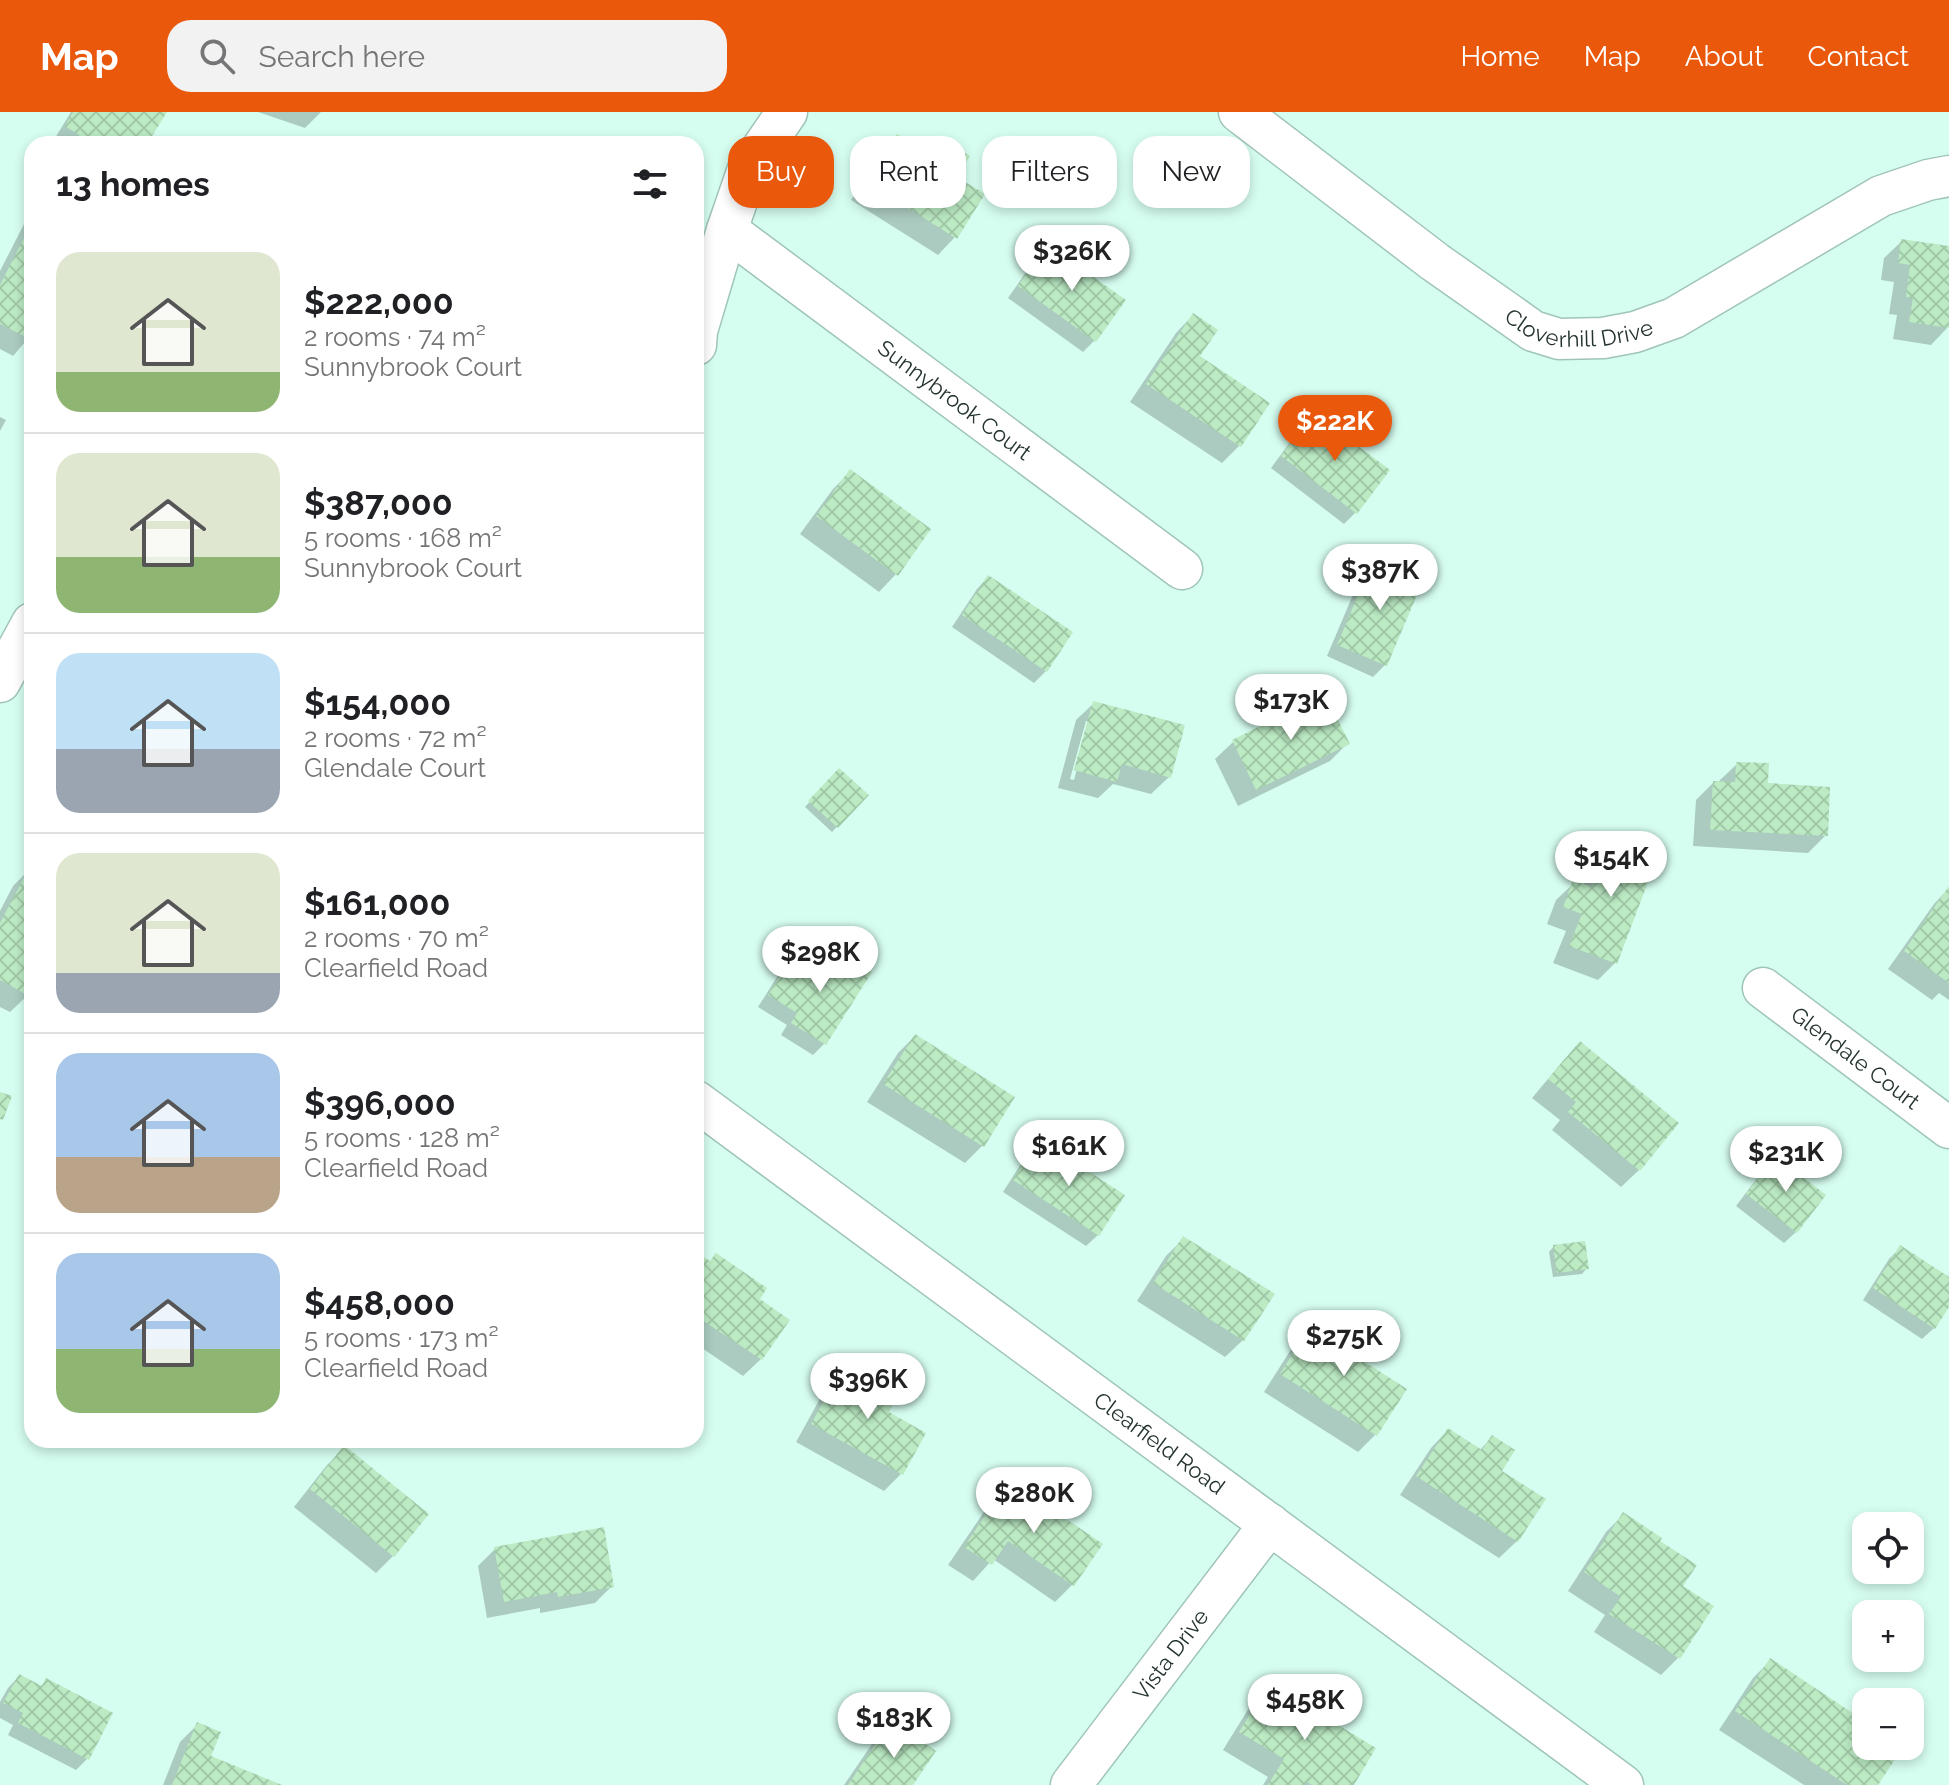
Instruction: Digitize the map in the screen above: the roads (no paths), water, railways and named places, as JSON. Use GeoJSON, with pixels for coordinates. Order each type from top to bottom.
{"type":"FeatureCollection","features":[{"type":"Feature","properties":{"kind":"street"},"geometry":{"type":"LineString","coordinates":[[704,307],[748,169],[787,112]]}},
{"type":"Feature","properties":{"kind":"street","name":"Cloverhill Drive"},"geometry":{"type":"LineString","coordinates":[[1239,112],[1435,262],[1533,331],[1559,339],[1603,338],[1635,332],[1674,318],[1881,196],[1949,176]]}},
{"type":"Feature","properties":{"kind":"street","name":"Sunnybrook Court"},"geometry":{"type":"LineString","coordinates":[[727,230],[1182,569]]}},
{"type":"Feature","properties":{"kind":"street"},"geometry":{"type":"LineString","coordinates":[[0,682],[24,638]]}},
{"type":"Feature","properties":{"kind":"street","name":"Glendale Court"},"geometry":{"type":"LineString","coordinates":[[1763,988],[1949,1128]]}},
{"type":"Feature","properties":{"kind":"street","name":"Clearfield Road"},"geometry":{"type":"LineString","coordinates":[[704,1107],[1623,1785]]}},
{"type":"Feature","properties":{"kind":"street","name":"Vista Drive"},"geometry":{"type":"LineString","coordinates":[[1071,1785],[1270,1524]]}}]}
